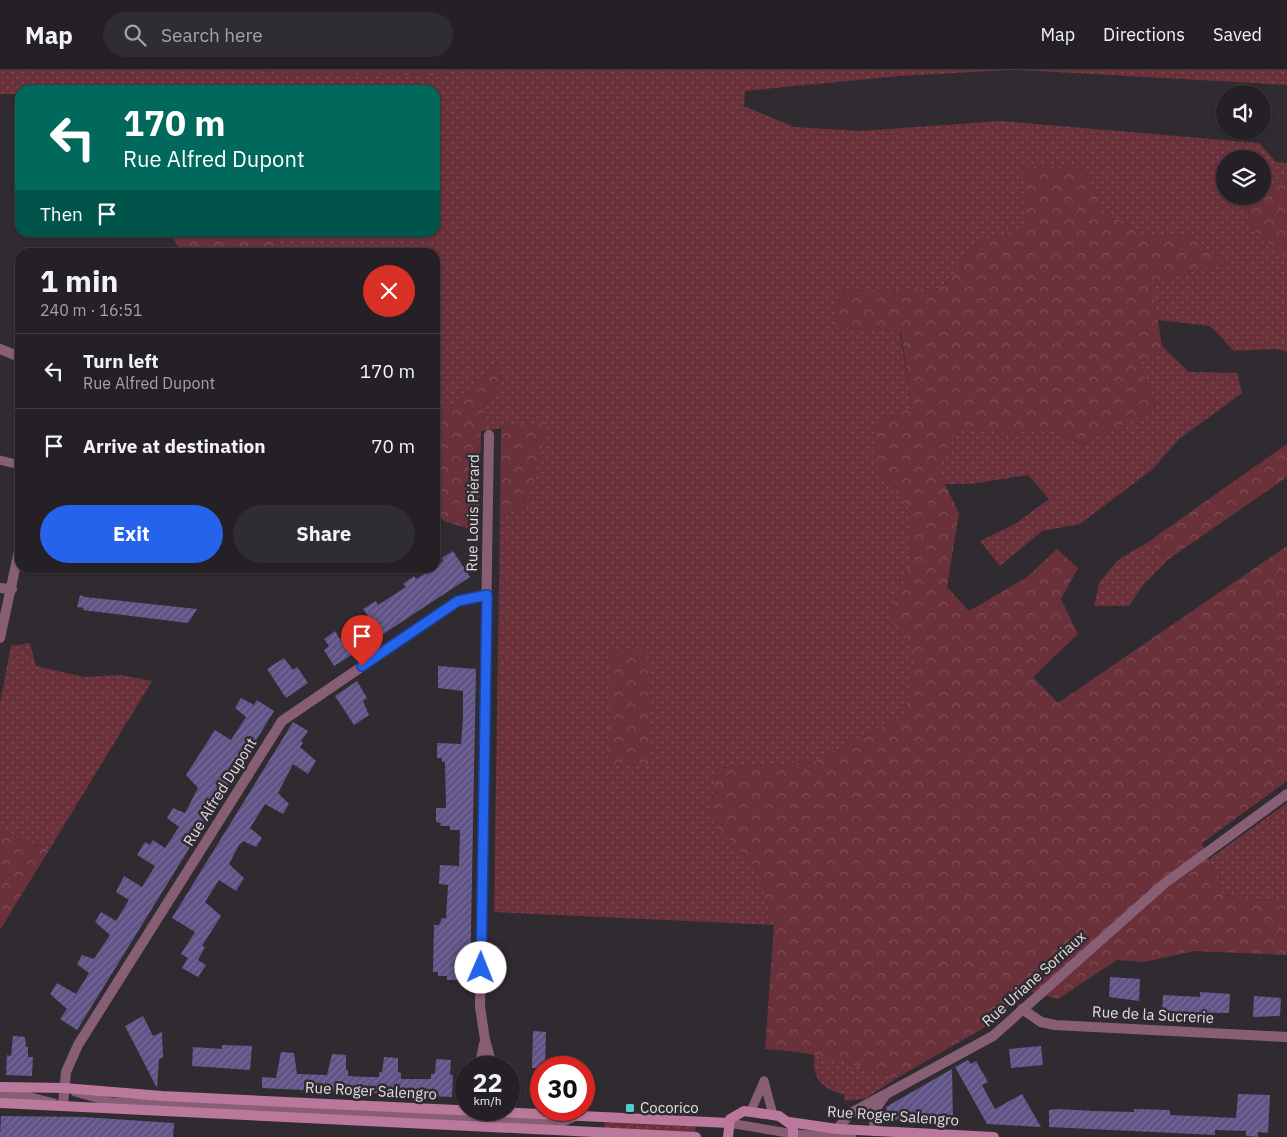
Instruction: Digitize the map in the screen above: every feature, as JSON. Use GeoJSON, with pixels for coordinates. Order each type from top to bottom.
{"type":"FeatureCollection","features":[{"type":"Feature","properties":{"kind":"main road","name":"Rue Roger Salengro"},"geometry":{"type":"LineString","coordinates":[[0,1088],[64,1088],[162,1096],[455,1109]]}},
{"type":"Feature","properties":{"kind":"main road","name":"Rue Roger Salengro"},"geometry":{"type":"LineString","coordinates":[[0,1102],[696,1137]]}},
{"type":"Feature","properties":{"kind":"main road","name":"Rue Roger Salengro"},"geometry":{"type":"LineString","coordinates":[[751,1111],[785,1118],[789,1122],[837,1129],[994,1137]]}},
{"type":"Feature","properties":{"kind":"main road"},"geometry":{"type":"LineString","coordinates":[[728,1137],[729,1123],[733,1115],[739,1112],[751,1111]]}},
{"type":"Feature","properties":{"kind":"main road","name":"Rue Roger Salengro"},"geometry":{"type":"LineString","coordinates":[[595,1117],[729,1123]]}},
{"type":"Feature","properties":{"kind":"main road"},"geometry":{"type":"LineString","coordinates":[[789,1122],[794,1135]]}},
{"type":"Feature","properties":{"kind":"street"},"geometry":{"type":"LineString","coordinates":[[0,350],[15,355]]}},
{"type":"Feature","properties":{"kind":"street","name":"Rue Louis Piérard"},"geometry":{"type":"LineString","coordinates":[[489,435],[480,1007],[490,1056]]}},
{"type":"Feature","properties":{"kind":"street"},"geometry":{"type":"LineString","coordinates":[[0,638],[15,573]]}},
{"type":"Feature","properties":{"kind":"street"},"geometry":{"type":"LineString","coordinates":[[0,588],[12,589]]}},
{"type":"Feature","properties":{"kind":"street","name":"Rue Alfred Dupont"},"geometry":{"type":"LineString","coordinates":[[63,1105],[66,1072],[78,1045],[282,721],[458,601],[487,595]]}},
{"type":"Feature","properties":{"kind":"street","name":"Rue Uriane Sorriaux"},"geometry":{"type":"LineString","coordinates":[[837,1129],[850,1113],[885,1096],[993,1036],[1165,883],[1287,794]]}},
{"type":"Feature","properties":{"kind":"street","name":"Rue de la Sucrerie"},"geometry":{"type":"LineString","coordinates":[[1022,1009],[1041,1022],[1055,1024],[1287,1037]]}},
{"type":"Feature","properties":{"kind":"street","name":"Rue Louis Piérard"},"geometry":{"type":"LineString","coordinates":[[482,1056],[485,1040]]}},
{"type":"Feature","properties":{"kind":"street"},"geometry":{"type":"LineString","coordinates":[[876,1131],[873,1123],[876,1107],[885,1096]]}},
{"type":"Feature","properties":{"kind":"lane"},"geometry":{"type":"LineString","coordinates":[[0,460],[15,464]]}},
{"type":"Feature","properties":{"kind":"lane"},"geometry":{"type":"LineString","coordinates":[[751,1111],[764,1081],[773,1115]]}},
{"type":"Feature","properties":{"kind":"lane"},"geometry":{"type":"LineString","coordinates":[[64,1088],[111,1102],[561,1123],[566,1121]]}},
{"type":"Feature","properties":{"kind":"lane"},"geometry":{"type":"LineString","coordinates":[[0,1095],[32,1097],[63,1105]]}},
{"type":"Feature","properties":{"kind":"lane"},"geometry":{"type":"LineString","coordinates":[[729,1123],[794,1135],[852,1137]]}},
{"type":"Feature","properties":{"kind":"green space"},"geometry":{"type":"Polygon","coordinates":[[[0,70],[260,70],[279,73],[446,75],[440,70],[1008,70],[900,76],[745,91],[744,106],[794,127],[860,131],[1001,121],[1259,143],[1265,150],[1216,150],[1216,205],[1247,205],[1252,228],[1287,259],[1287,352],[1278,349],[1234,351],[1210,326],[1158,320],[1151,283],[1223,263],[1191,235],[1149,237],[1104,211],[1083,166],[1027,227],[978,242],[942,288],[839,291],[834,327],[900,332],[912,408],[873,461],[908,507],[912,561],[890,617],[916,654],[905,715],[814,762],[717,768],[709,818],[756,868],[774,925],[494,912],[500,516],[524,508],[547,422],[481,431],[486,403],[503,379],[495,363],[462,397],[440,412],[440,248],[278,248],[281,237],[440,237],[440,85],[15,85],[15,94],[0,94],[0,70]]]}},
{"type":"Feature","properties":{"kind":"green space"},"geometry":{"type":"Polygon","coordinates":[[[260,70],[440,70],[448,75],[279,73],[260,70]]]}},
{"type":"Feature","properties":{"kind":"green space"},"geometry":{"type":"Polygon","coordinates":[[[1019,70],[1287,70],[1287,85],[1272,84],[1019,70]]]}},
{"type":"Feature","properties":{"kind":"green space"},"geometry":{"type":"Polygon","coordinates":[[[1271,156],[1276,162],[1287,163],[1287,182],[1271,185],[1271,156]]]}},
{"type":"Feature","properties":{"kind":"green space"},"geometry":{"type":"Polygon","coordinates":[[[1022,166],[1083,166],[1104,211],[1149,237],[1191,235],[1224,263],[1152,283],[1162,346],[1140,364],[1156,409],[1082,444],[1048,429],[1008,433],[958,427],[937,468],[959,513],[947,587],[969,611],[1027,577],[1057,549],[1078,568],[1061,599],[1078,634],[1033,677],[1058,703],[1287,546],[1287,781],[1202,843],[1223,895],[1287,903],[1287,955],[1194,951],[1144,962],[1117,960],[1058,999],[1026,990],[989,1025],[895,1079],[816,1055],[765,1049],[774,925],[756,868],[709,818],[717,768],[814,762],[905,715],[915,655],[889,617],[912,561],[908,507],[873,461],[874,422],[912,408],[901,332],[834,327],[839,291],[942,288],[978,242],[1026,227],[1022,166]]]}},
{"type":"Feature","properties":{"kind":"green space"},"geometry":{"type":"Polygon","coordinates":[[[1287,182],[1287,259],[1252,228],[1247,205],[1271,205],[1271,185],[1287,182]]]}},
{"type":"Feature","properties":{"kind":"green space"},"geometry":{"type":"Polygon","coordinates":[[[172,237],[281,237],[278,248],[179,248],[172,237]]]}},
{"type":"Feature","properties":{"kind":"green space"},"geometry":{"type":"Polygon","coordinates":[[[1162,346],[1189,372],[1237,373],[1242,393],[1178,440],[1153,469],[1080,524],[1042,531],[1000,566],[980,541],[1015,524],[1049,499],[1028,475],[971,484],[945,484],[937,468],[958,427],[1008,433],[1048,429],[1082,444],[1156,408],[1140,364],[1162,346]]]}},
{"type":"Feature","properties":{"kind":"green space"},"geometry":{"type":"Polygon","coordinates":[[[496,362],[503,379],[486,403],[481,431],[479,532],[444,521],[440,516],[440,412],[462,397],[496,362]]]}},
{"type":"Feature","properties":{"kind":"green space"},"geometry":{"type":"Polygon","coordinates":[[[547,422],[541,455],[524,508],[500,516],[501,427],[547,422]]]}},
{"type":"Feature","properties":{"kind":"green space"},"geometry":{"type":"Polygon","coordinates":[[[1287,444],[1287,477],[1169,559],[1148,542],[1287,444]]]}},
{"type":"Feature","properties":{"kind":"green space"},"geometry":{"type":"Polygon","coordinates":[[[1148,542],[1169,559],[1143,585],[1129,606],[1094,606],[1099,583],[1118,560],[1148,542]]]}},
{"type":"Feature","properties":{"kind":"green space"},"geometry":{"type":"Polygon","coordinates":[[[30,643],[36,666],[84,677],[121,675],[152,681],[49,850],[0,830],[0,703],[11,646],[30,643]]]}},
{"type":"Feature","properties":{"kind":"green space"},"geometry":{"type":"Polygon","coordinates":[[[647,650],[651,765],[608,764],[611,652],[647,650]]]}},
{"type":"Feature","properties":{"kind":"green space"},"geometry":{"type":"Polygon","coordinates":[[[1287,803],[1287,903],[1223,895],[1209,859],[1287,803]]]}},
{"type":"Feature","properties":{"kind":"green space"},"geometry":{"type":"Polygon","coordinates":[[[0,830],[49,850],[0,930],[0,830]]]}},
{"type":"Feature","properties":{"kind":"green space"},"geometry":{"type":"Polygon","coordinates":[[[815,1054],[841,1059],[895,1079],[865,1099],[844,1101],[844,1094],[837,1093],[824,1086],[816,1075],[814,1069],[815,1054]]]}},
{"type":"Feature","properties":{"kind":"green space"},"geometry":{"type":"Polygon","coordinates":[[[605,1121],[696,1126],[695,1133],[604,1128],[605,1121]]]}},
{"type":"Feature","properties":{"kind":"building"},"geometry":{"type":"Polygon","coordinates":[[[453,551],[470,577],[374,640],[364,625],[371,620],[363,609],[376,601],[378,605],[406,587],[403,584],[414,576],[416,579],[426,573],[440,573],[442,558],[453,551]]]}},
{"type":"Feature","properties":{"kind":"building"},"geometry":{"type":"Polygon","coordinates":[[[80,595],[197,609],[188,623],[83,610],[84,608],[77,607],[80,595]]]}},
{"type":"Feature","properties":{"kind":"building"},"geometry":{"type":"Polygon","coordinates":[[[335,631],[340,639],[345,636],[356,652],[334,666],[324,650],[329,646],[324,639],[335,631]]]}},
{"type":"Feature","properties":{"kind":"building"},"geometry":{"type":"Polygon","coordinates":[[[284,658],[293,670],[297,667],[308,683],[286,698],[267,669],[284,658]]]}},
{"type":"Feature","properties":{"kind":"building"},"geometry":{"type":"Polygon","coordinates":[[[438,666],[476,669],[470,980],[447,980],[447,976],[438,976],[438,972],[433,972],[434,925],[439,925],[442,918],[446,918],[448,885],[439,884],[440,865],[459,866],[460,830],[450,830],[450,826],[440,826],[441,823],[436,822],[436,808],[446,808],[445,762],[442,762],[442,758],[437,758],[437,743],[461,744],[463,717],[463,691],[438,688],[438,666]]]}},
{"type":"Feature","properties":{"kind":"building"},"geometry":{"type":"Polygon","coordinates":[[[357,681],[367,698],[363,701],[369,715],[354,725],[335,696],[357,681]]]}},
{"type":"Feature","properties":{"kind":"building"},"geometry":{"type":"Polygon","coordinates":[[[241,698],[254,705],[257,700],[274,711],[77,1030],[60,1019],[67,1009],[50,994],[57,983],[76,994],[89,973],[77,964],[82,955],[94,959],[110,935],[95,922],[101,912],[116,921],[129,900],[116,892],[124,876],[142,887],[155,866],[137,855],[145,842],[150,845],[153,840],[165,848],[179,827],[167,818],[173,808],[185,813],[198,788],[186,775],[215,730],[231,740],[246,717],[235,708],[241,698]]]}},
{"type":"Feature","properties":{"kind":"building"},"geometry":{"type":"Polygon","coordinates":[[[293,722],[308,731],[301,741],[303,743],[300,747],[316,761],[308,774],[293,764],[278,793],[289,804],[283,814],[265,804],[250,828],[262,838],[256,847],[243,841],[239,845],[229,864],[244,878],[236,891],[219,880],[205,902],[221,916],[202,946],[205,947],[198,960],[206,965],[198,977],[182,968],[188,958],[181,954],[195,932],[172,918],[293,722]]]}},
{"type":"Feature","properties":{"kind":"building"},"geometry":{"type":"Polygon","coordinates":[[[1110,977],[1140,979],[1139,1001],[1109,997],[1110,977]]]}},
{"type":"Feature","properties":{"kind":"building"},"geometry":{"type":"Polygon","coordinates":[[[1200,992],[1230,994],[1229,1013],[1162,1012],[1163,995],[1200,997],[1200,992]]]}},
{"type":"Feature","properties":{"kind":"building"},"geometry":{"type":"Polygon","coordinates":[[[1254,996],[1281,998],[1280,1016],[1253,1017],[1254,996]]]}},
{"type":"Feature","properties":{"kind":"building"},"geometry":{"type":"Polygon","coordinates":[[[143,1016],[153,1036],[162,1032],[163,1057],[159,1059],[157,1088],[125,1026],[143,1016]]]}},
{"type":"Feature","properties":{"kind":"building"},"geometry":{"type":"Polygon","coordinates":[[[533,1031],[546,1032],[545,1056],[532,1056],[533,1031]]]}},
{"type":"Feature","properties":{"kind":"building"},"geometry":{"type":"Polygon","coordinates":[[[13,1036],[25,1037],[28,1057],[33,1057],[32,1076],[6,1075],[7,1055],[11,1056],[13,1036]]]}},
{"type":"Feature","properties":{"kind":"building"},"geometry":{"type":"Polygon","coordinates":[[[222,1045],[252,1046],[250,1070],[192,1066],[193,1047],[222,1049],[222,1045]]]}},
{"type":"Feature","properties":{"kind":"building"},"geometry":{"type":"Polygon","coordinates":[[[1041,1046],[1043,1065],[1011,1068],[1009,1049],[1041,1046]]]}},
{"type":"Feature","properties":{"kind":"building"},"geometry":{"type":"Polygon","coordinates":[[[281,1052],[294,1053],[297,1074],[327,1075],[332,1054],[346,1055],[348,1076],[379,1077],[379,1072],[382,1072],[384,1057],[398,1058],[398,1072],[401,1073],[401,1079],[431,1079],[431,1074],[435,1074],[436,1059],[451,1060],[450,1075],[453,1075],[452,1097],[262,1088],[262,1077],[276,1078],[281,1052]]]}},
{"type":"Feature","properties":{"kind":"building"},"geometry":{"type":"Polygon","coordinates":[[[968,1060],[971,1064],[976,1061],[988,1082],[982,1085],[995,1109],[1022,1094],[1041,1127],[987,1124],[955,1067],[968,1060]]]}},
{"type":"Feature","properties":{"kind":"building"},"geometry":{"type":"Polygon","coordinates":[[[952,1069],[953,1122],[891,1120],[888,1117],[886,1107],[952,1069]]]}},
{"type":"Feature","properties":{"kind":"building"},"geometry":{"type":"Polygon","coordinates":[[[1238,1094],[1270,1095],[1268,1133],[1258,1132],[1258,1137],[1246,1136],[1246,1131],[1215,1130],[1215,1135],[1049,1127],[1049,1110],[1059,1109],[1134,1112],[1134,1109],[1170,1110],[1170,1115],[1236,1118],[1238,1094]]]}},
{"type":"Feature","properties":{"kind":"building"},"geometry":{"type":"Polygon","coordinates":[[[1,1116],[83,1117],[174,1123],[173,1137],[0,1137],[1,1116]]]}},
{"type":"Feature","properties":{"kind":"place","name":"Cocorico"},"geometry":{"type":"Point","coordinates":[630,1108]}},
{"type":"Feature","properties":{"kind":"route"},"geometry":{"type":"LineString","coordinates":[[362,666],[458,601],[487,595],[481,968]]}}]}
